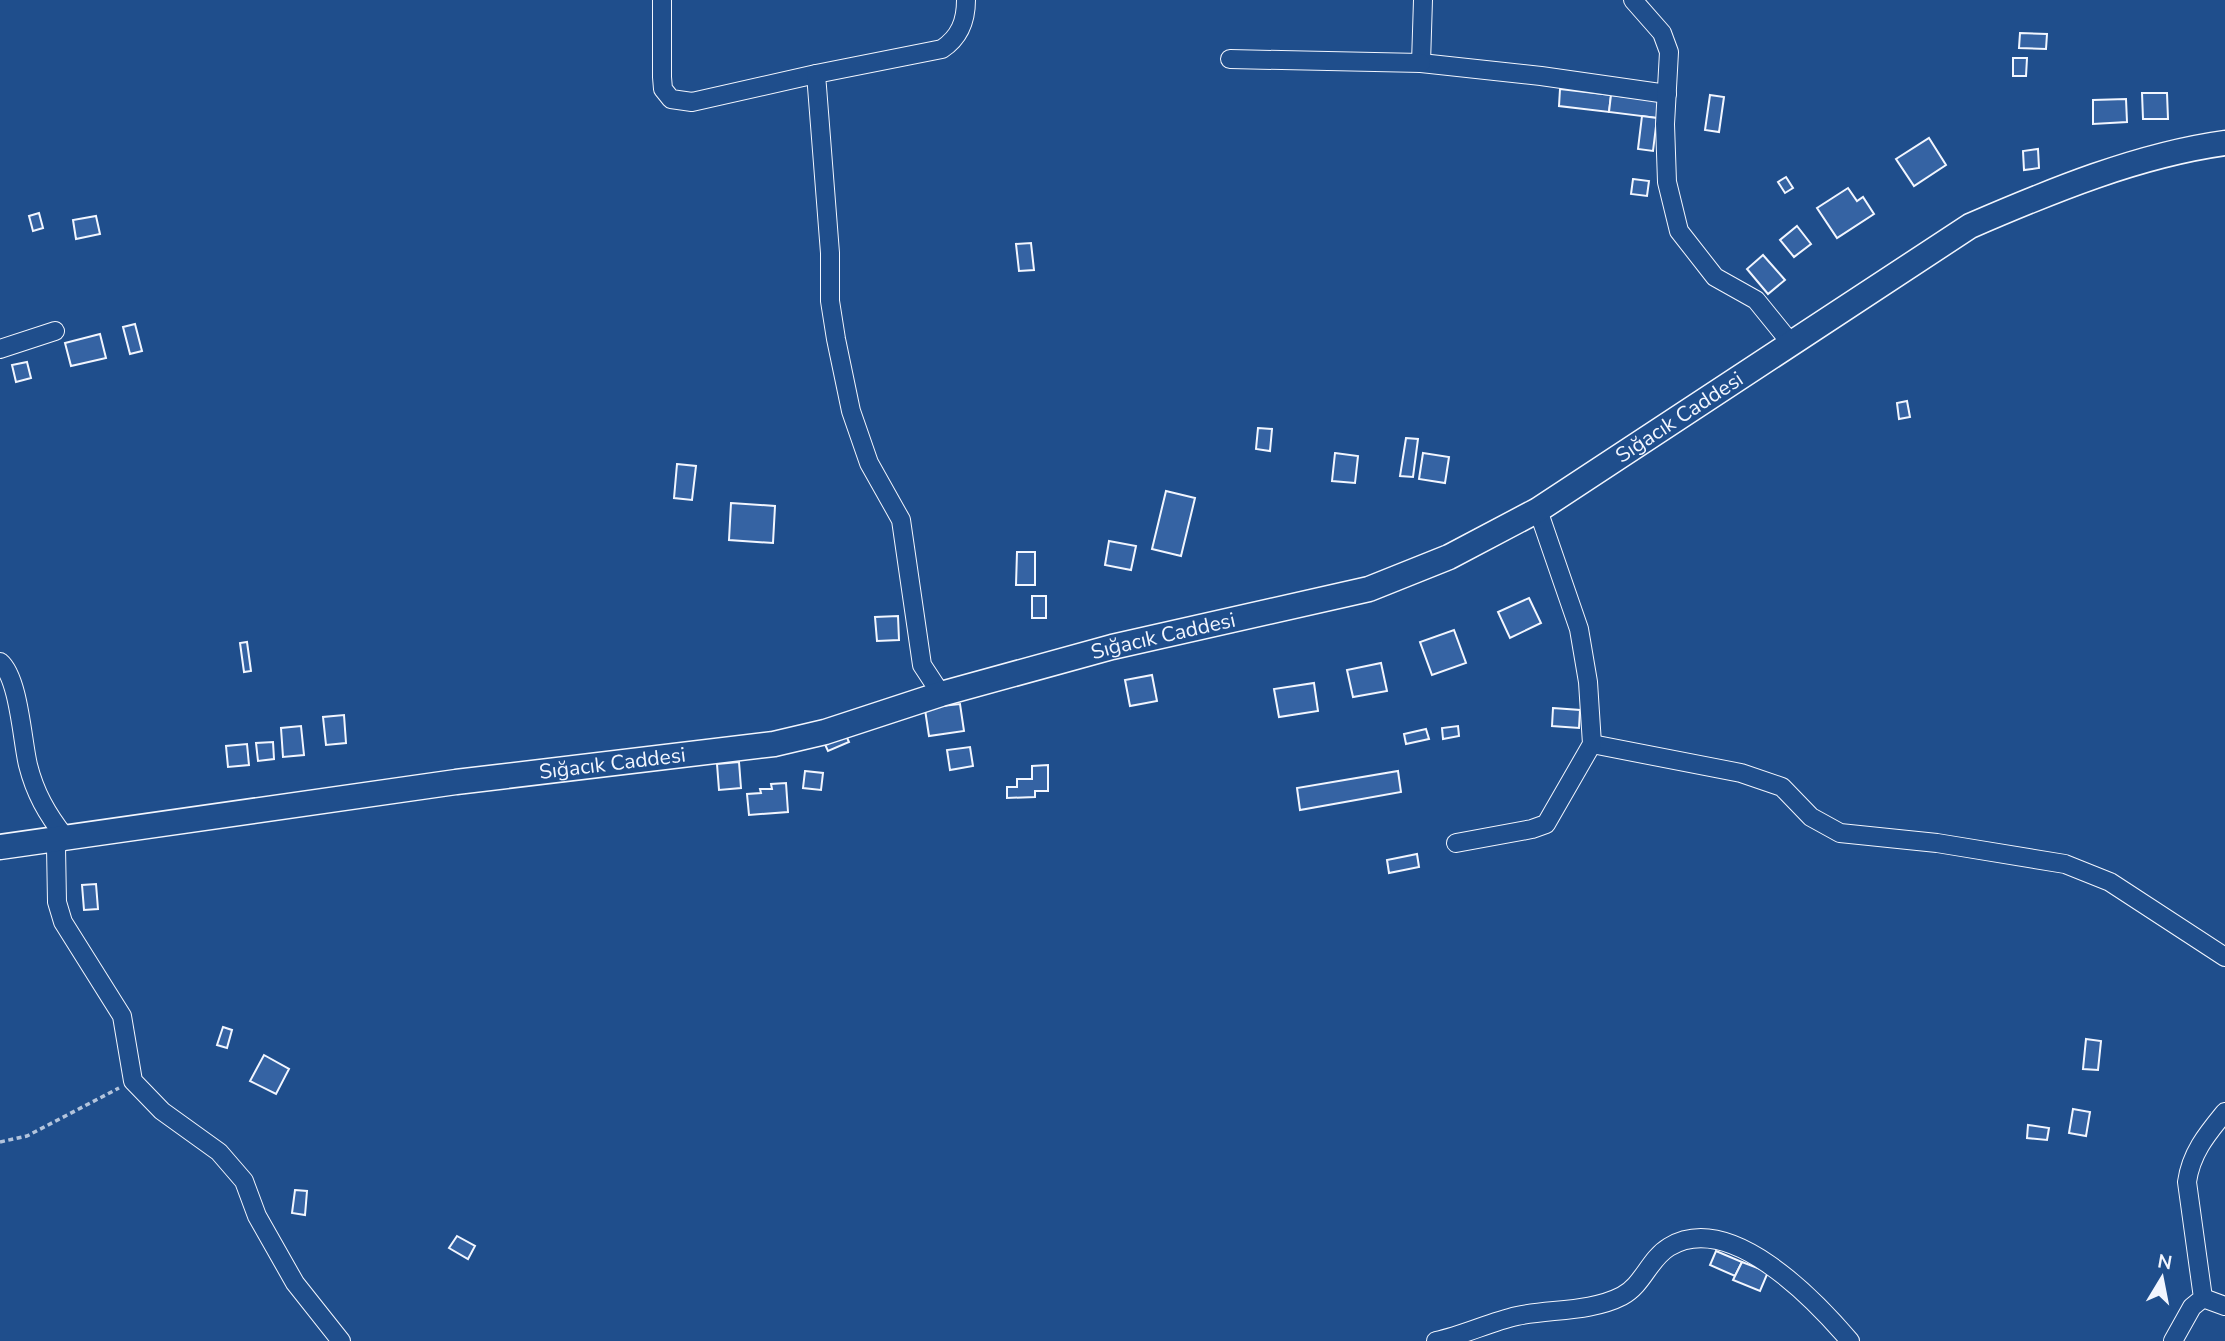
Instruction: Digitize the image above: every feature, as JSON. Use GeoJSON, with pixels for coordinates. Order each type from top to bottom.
{"type":"FeatureCollection","features":[{"type":"Feature","properties":{"kind":"main road","name":"Sığacık Caddesi"},"geometry":{"type":"LineString","coordinates":[[0,846],[456,782],[774,744],[825,732],[941,694],[1111,647],[1369,589],[1449,557],[1538,510],[1970,226],[2038,197],[2123,169],[2196,147],[2225,144]]}},
{"type":"Feature","properties":{"kind":"street"},"geometry":{"type":"LineString","coordinates":[[662,0],[663,89],[671,99],[692,102],[942,49],[954,41],[962,26],[965,0]]}},
{"type":"Feature","properties":{"kind":"street"},"geometry":{"type":"LineString","coordinates":[[1422,63],[1423,0]]}},
{"type":"Feature","properties":{"kind":"street"},"geometry":{"type":"LineString","coordinates":[[1633,0],[1662,33],[1669,52],[1667,182],[1679,231],[1715,277],[1756,300],[1790,342]]}},
{"type":"Feature","properties":{"kind":"street"},"geometry":{"type":"LineString","coordinates":[[1230,59],[1422,63],[1667,94]]}},
{"type":"Feature","properties":{"kind":"street"},"geometry":{"type":"LineString","coordinates":[[816,74],[830,253],[830,301],[836,339],[851,411],[869,463],[901,520],[922,666],[941,694]]}},
{"type":"Feature","properties":{"kind":"street"},"geometry":{"type":"LineString","coordinates":[[0,349],[55,331]]}},
{"type":"Feature","properties":{"kind":"street"},"geometry":{"type":"LineString","coordinates":[[1455,843],[1546,824],[1592,744],[1588,682],[1579,629],[1538,510]]}},
{"type":"Feature","properties":{"kind":"street"},"geometry":{"type":"LineString","coordinates":[[0,662],[10,680],[28,767],[43,809],[65,837],[56,847],[57,902],[63,922],[122,1016],[133,1081],[162,1111],[219,1152],[244,1181],[257,1216],[295,1283],[341,1341]]}},
{"type":"Feature","properties":{"kind":"street"},"geometry":{"type":"LineString","coordinates":[[1592,744],[1741,773],[1782,787],[1811,817],[1840,833],[1937,843],[2065,864],[2110,882],[2225,957]]}},
{"type":"Feature","properties":{"kind":"street"},"geometry":{"type":"LineString","coordinates":[[2203,1298],[2188,1173],[2198,1147],[2225,1112]]}},
{"type":"Feature","properties":{"kind":"street"},"geometry":{"type":"LineString","coordinates":[[1436,1341],[1516,1317],[1622,1296],[1637,1286],[1669,1247],[1685,1240],[1705,1239],[1737,1247],[1780,1271],[1819,1304],[1850,1341]]}},
{"type":"Feature","properties":{"kind":"street"},"geometry":{"type":"LineString","coordinates":[[2203,1298],[2225,1306]]}},
{"type":"Feature","properties":{"kind":"street"},"geometry":{"type":"LineString","coordinates":[[2173,1341],[2192,1307],[2203,1298]]}},
{"type":"Feature","properties":{"kind":"path"},"geometry":{"type":"LineString","coordinates":[[0,1142],[27,1136],[133,1081]]}},
{"type":"Feature","properties":{"kind":"building"},"geometry":{"type":"Polygon","coordinates":[[[2020,33],[2047,34],[2046,49],[2019,48],[2020,33]]]}},
{"type":"Feature","properties":{"kind":"building"},"geometry":{"type":"Polygon","coordinates":[[[2013,58],[2027,58],[2026,76],[2013,76],[2013,58]]]}},
{"type":"Feature","properties":{"kind":"building"},"geometry":{"type":"Polygon","coordinates":[[[1560,89],[1611,95],[1609,112],[1559,106],[1560,89]]]}},
{"type":"Feature","properties":{"kind":"building"},"geometry":{"type":"Polygon","coordinates":[[[2142,93],[2167,93],[2168,119],[2143,119],[2142,93]]]}},
{"type":"Feature","properties":{"kind":"building"},"geometry":{"type":"Polygon","coordinates":[[[1611,95],[1659,101],[1657,118],[1609,112],[1611,95]]]}},
{"type":"Feature","properties":{"kind":"building"},"geometry":{"type":"Polygon","coordinates":[[[1710,95],[1724,97],[1719,132],[1705,130],[1710,95]]]}},
{"type":"Feature","properties":{"kind":"building"},"geometry":{"type":"Polygon","coordinates":[[[2126,99],[2127,122],[2093,124],[2093,100],[2126,99]]]}},
{"type":"Feature","properties":{"kind":"building"},"geometry":{"type":"Polygon","coordinates":[[[1642,116],[1657,118],[1653,151],[1638,149],[1642,116]]]}},
{"type":"Feature","properties":{"kind":"building"},"geometry":{"type":"Polygon","coordinates":[[[1929,138],[1946,165],[1914,186],[1896,159],[1929,138]]]}},
{"type":"Feature","properties":{"kind":"building"},"geometry":{"type":"Polygon","coordinates":[[[2038,149],[2039,168],[2024,170],[2023,151],[2038,149]]]}},
{"type":"Feature","properties":{"kind":"building"},"geometry":{"type":"Polygon","coordinates":[[[1786,177],[1793,188],[1785,193],[1778,182],[1786,177]]]}},
{"type":"Feature","properties":{"kind":"building"},"geometry":{"type":"Polygon","coordinates":[[[1633,179],[1649,181],[1647,196],[1631,194],[1633,179]]]}},
{"type":"Feature","properties":{"kind":"building"},"geometry":{"type":"Polygon","coordinates":[[[1848,188],[1857,201],[1863,197],[1874,214],[1837,238],[1817,208],[1848,188]]]}},
{"type":"Feature","properties":{"kind":"building"},"geometry":{"type":"Polygon","coordinates":[[[39,213],[43,228],[33,231],[29,216],[39,213]]]}},
{"type":"Feature","properties":{"kind":"building"},"geometry":{"type":"Polygon","coordinates":[[[96,216],[100,234],[76,239],[73,220],[96,216]]]}},
{"type":"Feature","properties":{"kind":"building"},"geometry":{"type":"Polygon","coordinates":[[[1797,226],[1811,244],[1794,257],[1780,240],[1797,226]]]}},
{"type":"Feature","properties":{"kind":"building"},"geometry":{"type":"Polygon","coordinates":[[[1031,243],[1034,270],[1019,271],[1016,244],[1031,243]]]}},
{"type":"Feature","properties":{"kind":"building"},"geometry":{"type":"Polygon","coordinates":[[[1763,255],[1785,280],[1768,294],[1747,269],[1763,255]]]}},
{"type":"Feature","properties":{"kind":"building"},"geometry":{"type":"Polygon","coordinates":[[[135,324],[142,351],[130,354],[123,327],[135,324]]]}},
{"type":"Feature","properties":{"kind":"building"},"geometry":{"type":"Polygon","coordinates":[[[100,334],[106,358],[71,366],[65,343],[100,334]]]}},
{"type":"Feature","properties":{"kind":"building"},"geometry":{"type":"Polygon","coordinates":[[[27,362],[31,378],[16,382],[12,365],[27,362]]]}},
{"type":"Feature","properties":{"kind":"building"},"geometry":{"type":"Polygon","coordinates":[[[1907,401],[1910,417],[1899,419],[1897,403],[1907,401]]]}},
{"type":"Feature","properties":{"kind":"building"},"geometry":{"type":"Polygon","coordinates":[[[1258,428],[1272,429],[1270,451],[1256,449],[1258,428]]]}},
{"type":"Feature","properties":{"kind":"building"},"geometry":{"type":"Polygon","coordinates":[[[1406,438],[1418,439],[1413,477],[1400,476],[1406,438]]]}},
{"type":"Feature","properties":{"kind":"building"},"geometry":{"type":"Polygon","coordinates":[[[1335,453],[1358,456],[1355,483],[1332,481],[1335,453]]]}},
{"type":"Feature","properties":{"kind":"building"},"geometry":{"type":"Polygon","coordinates":[[[1423,453],[1449,457],[1445,483],[1419,479],[1423,453]]]}},
{"type":"Feature","properties":{"kind":"building"},"geometry":{"type":"Polygon","coordinates":[[[677,464],[696,466],[692,500],[674,498],[677,464]]]}},
{"type":"Feature","properties":{"kind":"building"},"geometry":{"type":"Polygon","coordinates":[[[1166,491],[1195,498],[1181,556],[1152,549],[1166,491]]]}},
{"type":"Feature","properties":{"kind":"building"},"geometry":{"type":"Polygon","coordinates":[[[731,503],[775,506],[773,543],[729,540],[731,503]]]}},
{"type":"Feature","properties":{"kind":"building"},"geometry":{"type":"Polygon","coordinates":[[[1109,541],[1136,546],[1131,570],[1105,565],[1109,541]]]}},
{"type":"Feature","properties":{"kind":"building"},"geometry":{"type":"Polygon","coordinates":[[[1017,552],[1035,552],[1035,585],[1016,585],[1017,552]]]}},
{"type":"Feature","properties":{"kind":"building"},"geometry":{"type":"Polygon","coordinates":[[[1032,596],[1046,596],[1046,618],[1032,618],[1032,596]]]}},
{"type":"Feature","properties":{"kind":"building"},"geometry":{"type":"Polygon","coordinates":[[[1529,598],[1541,623],[1510,638],[1498,612],[1529,598]]]}},
{"type":"Feature","properties":{"kind":"building"},"geometry":{"type":"Polygon","coordinates":[[[898,616],[899,640],[877,641],[875,617],[898,616]]]}},
{"type":"Feature","properties":{"kind":"building"},"geometry":{"type":"Polygon","coordinates":[[[1454,630],[1466,663],[1432,675],[1420,642],[1454,630]]]}},
{"type":"Feature","properties":{"kind":"building"},"geometry":{"type":"Polygon","coordinates":[[[247,642],[251,671],[244,672],[240,643],[247,642]]]}},
{"type":"Feature","properties":{"kind":"building"},"geometry":{"type":"Polygon","coordinates":[[[1381,663],[1387,691],[1353,697],[1347,670],[1381,663]]]}},
{"type":"Feature","properties":{"kind":"building"},"geometry":{"type":"Polygon","coordinates":[[[1152,675],[1157,701],[1130,706],[1125,680],[1152,675]]]}},
{"type":"Feature","properties":{"kind":"building"},"geometry":{"type":"Polygon","coordinates":[[[1314,683],[1318,711],[1279,717],[1274,689],[1314,683]]]}},
{"type":"Feature","properties":{"kind":"building"},"geometry":{"type":"Polygon","coordinates":[[[924,703],[942,706],[960,704],[964,731],[929,736],[924,703]]]}},
{"type":"Feature","properties":{"kind":"building"},"geometry":{"type":"Polygon","coordinates":[[[1553,708],[1580,710],[1579,728],[1552,726],[1553,708]]]}},
{"type":"Feature","properties":{"kind":"building"},"geometry":{"type":"Polygon","coordinates":[[[344,715],[346,743],[326,745],[323,717],[344,715]]]}},
{"type":"Feature","properties":{"kind":"building"},"geometry":{"type":"Polygon","coordinates":[[[301,726],[304,755],[283,757],[281,728],[301,726]]]}},
{"type":"Feature","properties":{"kind":"building"},"geometry":{"type":"Polygon","coordinates":[[[1458,726],[1459,736],[1443,739],[1442,728],[1458,726]]]}},
{"type":"Feature","properties":{"kind":"building"},"geometry":{"type":"Polygon","coordinates":[[[843,729],[849,742],[828,751],[822,738],[843,729]]]}},
{"type":"Feature","properties":{"kind":"building"},"geometry":{"type":"Polygon","coordinates":[[[1426,729],[1429,739],[1406,744],[1404,734],[1426,729]]]}},
{"type":"Feature","properties":{"kind":"building"},"geometry":{"type":"Polygon","coordinates":[[[273,742],[274,759],[258,761],[256,743],[273,742]]]}},
{"type":"Feature","properties":{"kind":"building"},"geometry":{"type":"Polygon","coordinates":[[[247,744],[249,765],[228,767],[226,746],[247,744]]]}},
{"type":"Feature","properties":{"kind":"building"},"geometry":{"type":"Polygon","coordinates":[[[970,747],[973,766],[950,770],[947,750],[970,747]]]}},
{"type":"Feature","properties":{"kind":"building"},"geometry":{"type":"Polygon","coordinates":[[[739,762],[741,788],[719,790],[717,764],[739,762]]]}},
{"type":"Feature","properties":{"kind":"building"},"geometry":{"type":"Polygon","coordinates":[[[1048,765],[1048,791],[1035,791],[1035,797],[1007,798],[1007,787],[1017,787],[1017,779],[1032,779],[1032,766],[1048,765]]]}},
{"type":"Feature","properties":{"kind":"building"},"geometry":{"type":"Polygon","coordinates":[[[805,771],[823,773],[821,790],[803,788],[805,771]]]}},
{"type":"Feature","properties":{"kind":"building"},"geometry":{"type":"Polygon","coordinates":[[[1398,771],[1401,792],[1300,810],[1297,788],[1398,771]]]}},
{"type":"Feature","properties":{"kind":"building"},"geometry":{"type":"Polygon","coordinates":[[[786,783],[788,812],[749,815],[747,794],[761,793],[760,789],[772,789],[771,784],[786,783]]]}},
{"type":"Feature","properties":{"kind":"building"},"geometry":{"type":"Polygon","coordinates":[[[1417,854],[1419,867],[1389,873],[1387,860],[1417,854]]]}},
{"type":"Feature","properties":{"kind":"building"},"geometry":{"type":"Polygon","coordinates":[[[96,884],[98,909],[84,910],[82,885],[96,884]]]}},
{"type":"Feature","properties":{"kind":"building"},"geometry":{"type":"Polygon","coordinates":[[[223,1027],[232,1030],[227,1048],[217,1045],[223,1027]]]}},
{"type":"Feature","properties":{"kind":"building"},"geometry":{"type":"Polygon","coordinates":[[[2086,1039],[2101,1041],[2098,1070],[2083,1069],[2086,1039]]]}},
{"type":"Feature","properties":{"kind":"building"},"geometry":{"type":"Polygon","coordinates":[[[264,1055],[289,1069],[276,1094],[250,1081],[264,1055]]]}},
{"type":"Feature","properties":{"kind":"building"},"geometry":{"type":"Polygon","coordinates":[[[2073,1109],[2090,1112],[2086,1136],[2069,1133],[2073,1109]]]}},
{"type":"Feature","properties":{"kind":"building"},"geometry":{"type":"Polygon","coordinates":[[[2028,1125],[2049,1128],[2047,1140],[2027,1138],[2028,1125]]]}},
{"type":"Feature","properties":{"kind":"building"},"geometry":{"type":"Polygon","coordinates":[[[295,1190],[307,1191],[305,1215],[292,1213],[295,1190]]]}},
{"type":"Feature","properties":{"kind":"building"},"geometry":{"type":"Polygon","coordinates":[[[457,1236],[475,1246],[468,1259],[449,1248],[457,1236]]]}},
{"type":"Feature","properties":{"kind":"building"},"geometry":{"type":"Polygon","coordinates":[[[1716,1251],[1742,1262],[1735,1276],[1710,1265],[1716,1251]]]}},
{"type":"Feature","properties":{"kind":"building"},"geometry":{"type":"Polygon","coordinates":[[[1742,1262],[1768,1272],[1760,1291],[1733,1280],[1742,1262]]]}}]}
